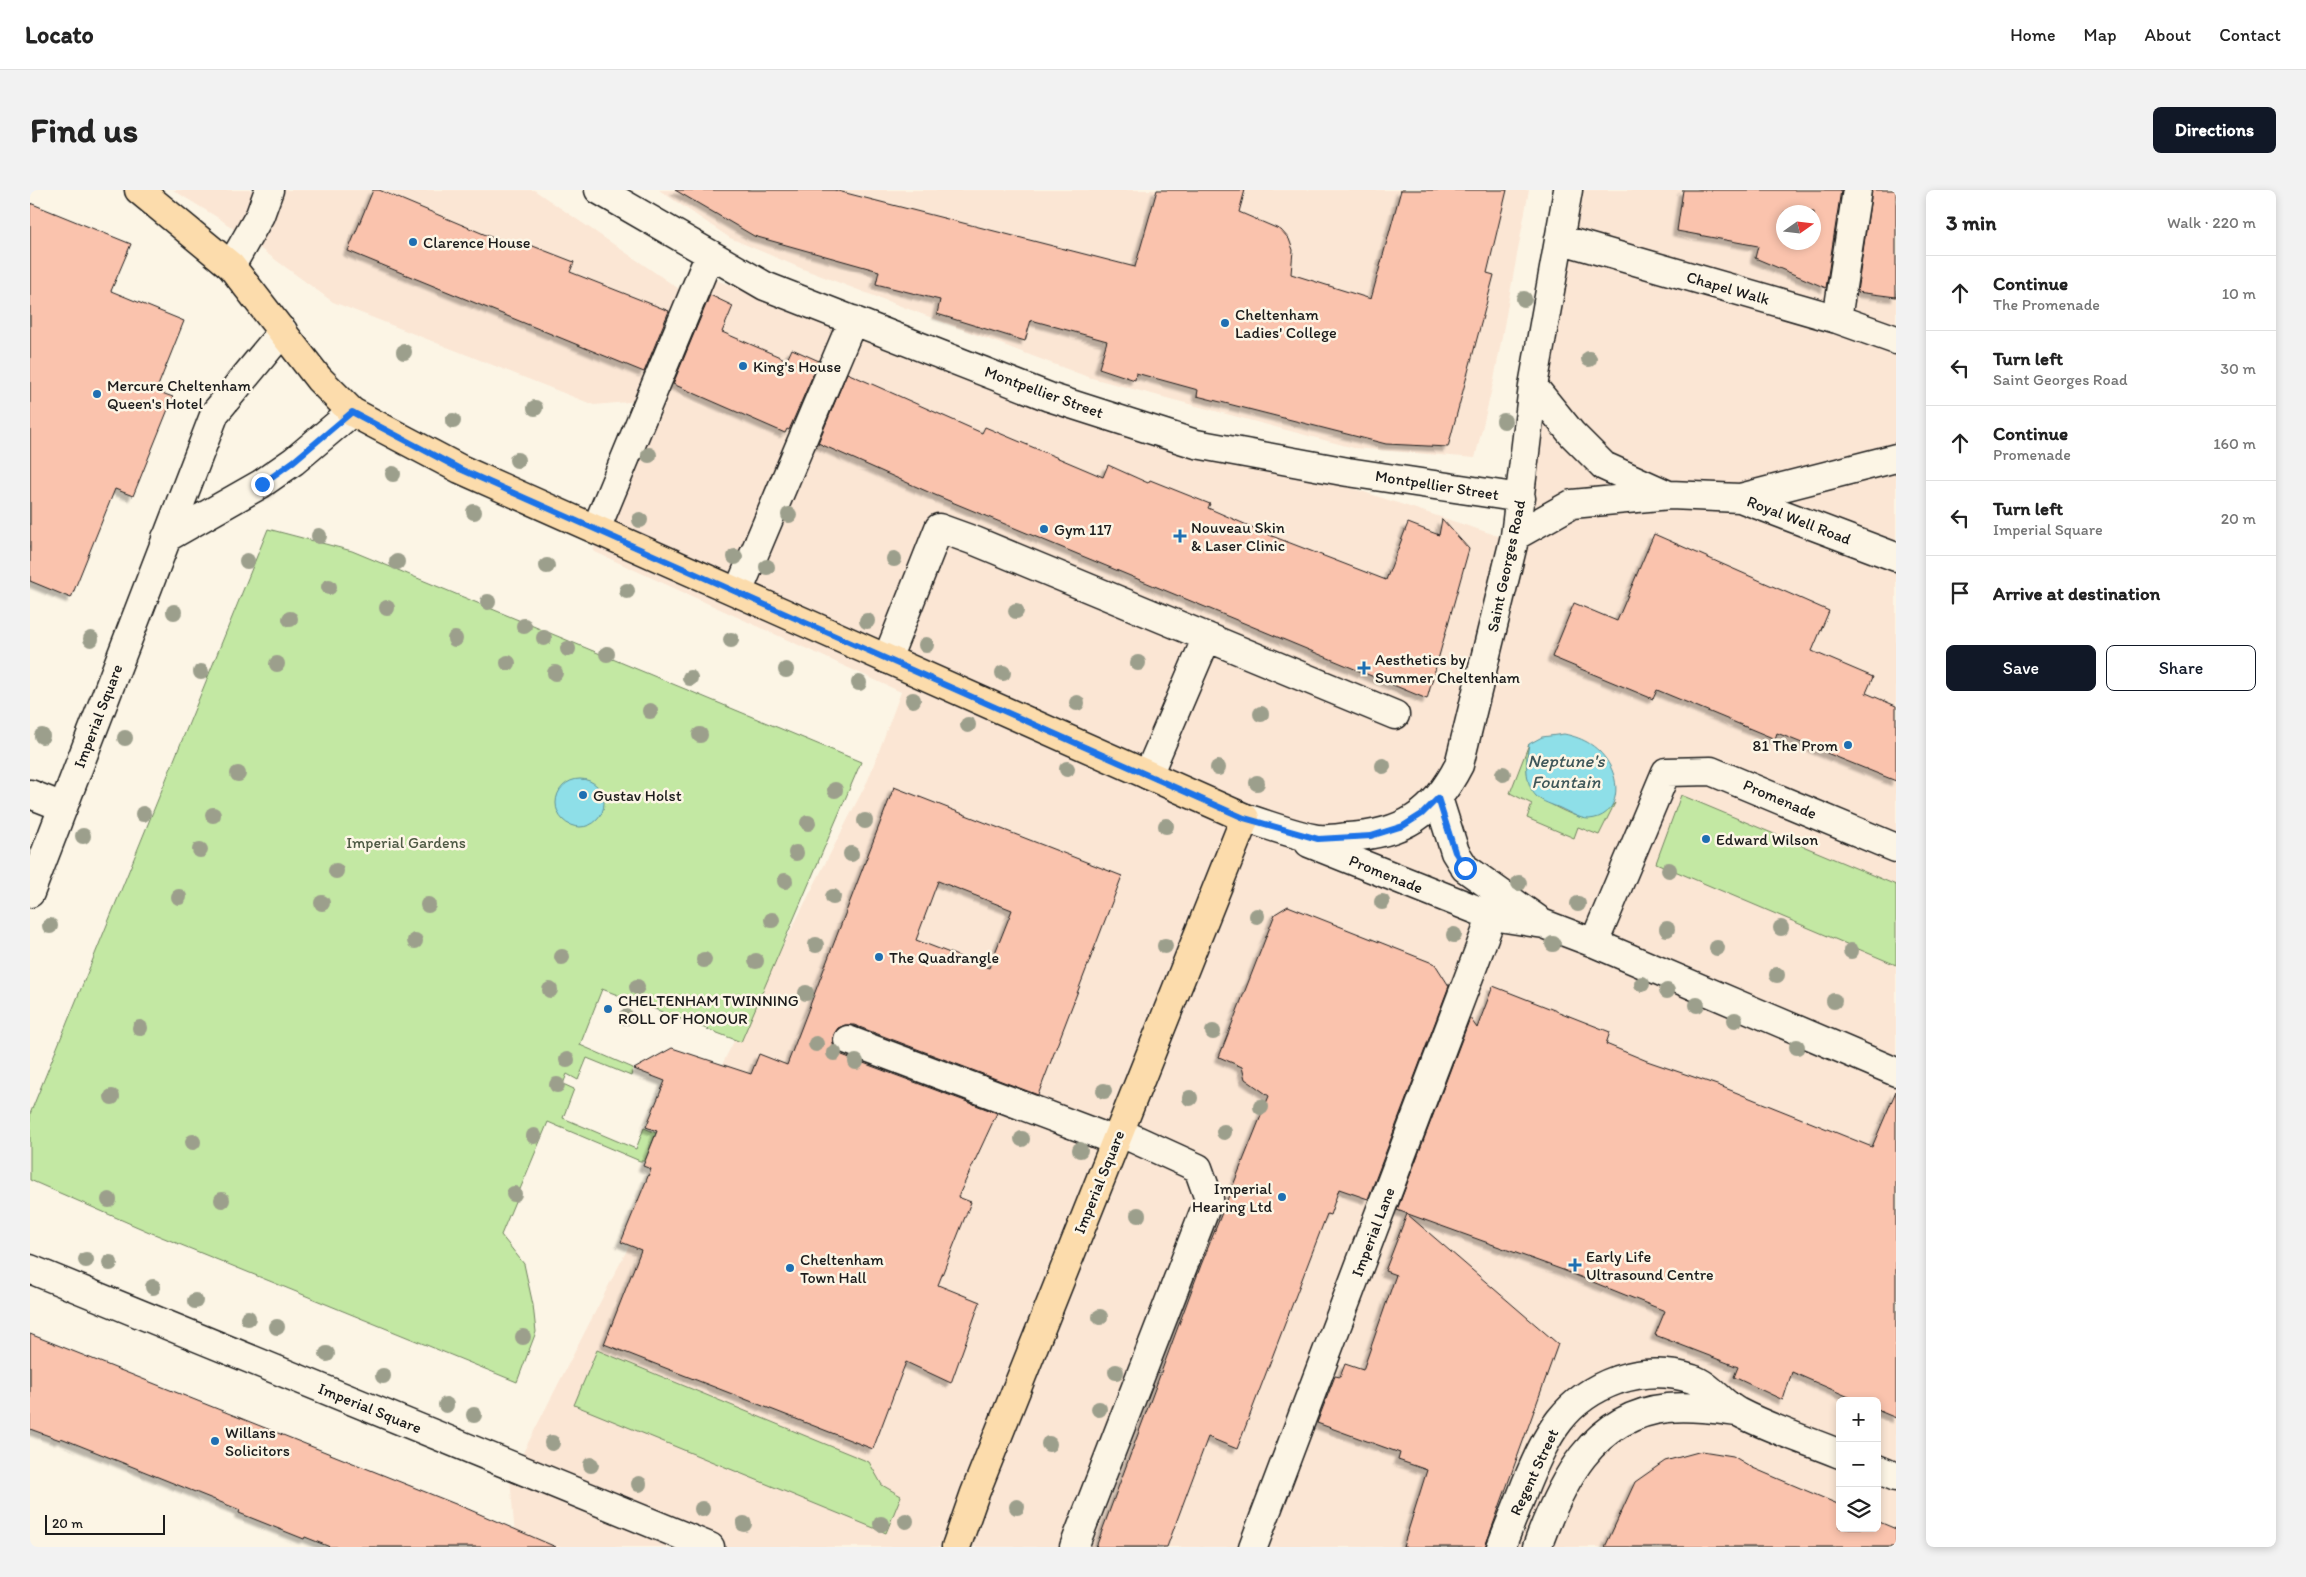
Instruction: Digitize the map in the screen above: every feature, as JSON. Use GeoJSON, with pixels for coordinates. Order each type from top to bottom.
{"type":"FeatureCollection","features":[{"type":"Feature","properties":{"kind":"main road","name":"Promenade"},"geometry":{"type":"LineString","coordinates":[[140,190],[231,266],[319,379],[352,412],[460,469],[1244,818]]}},
{"type":"Feature","properties":{"kind":"main road","name":"Imperial Square"},"geometry":{"type":"LineString","coordinates":[[956,1547],[979,1484],[1244,818]]}},
{"type":"Feature","properties":{"kind":"street"},"geometry":{"type":"LineString","coordinates":[[231,266],[260,215],[270,190]]}},
{"type":"Feature","properties":{"kind":"street","name":"Montpellier Street"},"geometry":{"type":"LineString","coordinates":[[599,190],[765,286],[1049,397],[1196,444],[1348,472],[1521,498]]}},
{"type":"Feature","properties":{"kind":"street","name":"Saint Georges Road"},"geometry":{"type":"LineString","coordinates":[[1244,818],[1318,839],[1371,836],[1403,826],[1422,814],[1438,798],[1450,782],[1459,764],[1515,536],[1521,498],[1532,386],[1568,190]]}},
{"type":"Feature","properties":{"kind":"street"},"geometry":{"type":"LineString","coordinates":[[1837,320],[1857,190]]}},
{"type":"Feature","properties":{"kind":"street","name":"Chapel Walk"},"geometry":{"type":"LineString","coordinates":[[1559,239],[1837,320],[1896,340]]}},
{"type":"Feature","properties":{"kind":"street"},"geometry":{"type":"LineString","coordinates":[[596,529],[710,254]]}},
{"type":"Feature","properties":{"kind":"street"},"geometry":{"type":"LineString","coordinates":[[738,592],[853,320]]}},
{"type":"Feature","properties":{"kind":"street","name":"Imperial Square"},"geometry":{"type":"LineString","coordinates":[[30,893],[215,413],[283,331]]}},
{"type":"Feature","properties":{"kind":"street","name":"Royal Well Road"},"geometry":{"type":"LineString","coordinates":[[1532,386],[1572,434],[1604,466],[1670,495]]}},
{"type":"Feature","properties":{"kind":"street"},"geometry":{"type":"LineString","coordinates":[[166,538],[262,484],[294,461],[352,412]]}},
{"type":"Feature","properties":{"kind":"street"},"geometry":{"type":"LineString","coordinates":[[1740,498],[1896,458]]}},
{"type":"Feature","properties":{"kind":"street","name":"Royal Well Road"},"geometry":{"type":"LineString","coordinates":[[1515,536],[1572,504],[1670,495],[1740,498],[1896,557]]}},
{"type":"Feature","properties":{"kind":"street"},"geometry":{"type":"LineString","coordinates":[[887,659],[939,528],[1395,715]]}},
{"type":"Feature","properties":{"kind":"street"},"geometry":{"type":"LineString","coordinates":[[1148,775],[1207,637]]}},
{"type":"Feature","properties":{"kind":"street","name":"Promenade"},"geometry":{"type":"LineString","coordinates":[[1594,943],[1660,769],[1711,771],[1896,848]]}},
{"type":"Feature","properties":{"kind":"street"},"geometry":{"type":"LineString","coordinates":[[30,794],[63,807]]}},
{"type":"Feature","properties":{"kind":"street"},"geometry":{"type":"LineString","coordinates":[[1438,798],[1455,852],[1465,868],[1544,924]]}},
{"type":"Feature","properties":{"kind":"street","name":"Promenade"},"geometry":{"type":"LineString","coordinates":[[1244,818],[1492,916],[1544,924],[1594,943],[1896,1072]]}},
{"type":"Feature","properties":{"kind":"street","name":"Imperial Lane"},"geometry":{"type":"LineString","coordinates":[[1253,1547],[1492,916]]}},
{"type":"Feature","properties":{"kind":"street"},"geometry":{"type":"LineString","coordinates":[[848,1040],[1118,1136],[1198,1168],[1209,1199],[1074,1547]]}},
{"type":"Feature","properties":{"kind":"street","name":"Imperial Square"},"geometry":{"type":"LineString","coordinates":[[30,1269],[710,1547]]}},
{"type":"Feature","properties":{"kind":"street","name":"Regent Street"},"geometry":{"type":"LineString","coordinates":[[1501,1547],[1544,1442],[1558,1419],[1571,1406],[1601,1386],[1627,1376],[1650,1373],[1694,1379],[1737,1412],[1836,1452]]}},
{"type":"Feature","properties":{"kind":"street","name":"Regent Street"},"geometry":{"type":"LineString","coordinates":[[1537,1547],[1546,1522],[1571,1472],[1585,1452],[1602,1435],[1623,1421],[1644,1413],[1667,1408],[1690,1407],[1737,1412]]}},
{"type":"Feature","properties":{"kind":"street"},"geometry":{"type":"LineString","coordinates":[[1881,1471],[1896,1477]]}},
{"type":"Feature","properties":{"kind":"shaded area"},"geometry":{"type":"Polygon","coordinates":[[[173,190],[534,190],[685,293],[706,277],[1523,544],[1563,190],[1896,190],[1896,1547],[516,1547],[510,1478],[868,780],[901,692],[593,551],[640,401],[594,405],[333,302],[220,219],[173,190]]]}},
{"type":"Feature","properties":{"kind":"shaded area","name":"Cheltenham Ladies' College"},"geometry":{"type":"Polygon","coordinates":[[[659,190],[1529,190],[1494,380],[1475,458],[1354,448],[1088,377],[803,269],[730,238],[659,190]]]}},
{"type":"Feature","properties":{"kind":"green space","name":"Imperial Gardens"},"geometry":{"type":"Polygon","coordinates":[[[268,529],[352,551],[861,762],[741,1042],[602,989],[580,1045],[633,1068],[631,1076],[587,1058],[578,1080],[567,1074],[563,1084],[574,1089],[563,1118],[636,1149],[644,1128],[656,1133],[645,1161],[640,1161],[548,1122],[501,1235],[524,1264],[533,1305],[536,1332],[517,1382],[147,1231],[30,1180],[30,1114],[268,529]]]}},
{"type":"Feature","properties":{"kind":"green space"},"geometry":{"type":"Polygon","coordinates":[[[1529,744],[1527,774],[1530,785],[1541,798],[1562,810],[1580,817],[1599,814],[1615,803],[1599,835],[1578,827],[1574,838],[1527,818],[1532,804],[1510,793],[1529,744]]]}},
{"type":"Feature","properties":{"kind":"green space"},"geometry":{"type":"Polygon","coordinates":[[[1681,795],[1896,885],[1896,965],[1656,863],[1681,795]]]}},
{"type":"Feature","properties":{"kind":"green space"},"geometry":{"type":"Polygon","coordinates":[[[597,1350],[869,1462],[882,1485],[901,1496],[886,1533],[574,1405],[597,1350]]]}},
{"type":"Feature","properties":{"kind":"water","name":"Neptune's Fountain"},"geometry":{"type":"Polygon","coordinates":[[[1564,734],[1591,744],[1606,759],[1610,766],[1615,782],[1615,799],[1606,813],[1599,817],[1582,818],[1544,802],[1536,796],[1529,785],[1527,757],[1529,744],[1542,737],[1564,734]]]}},
{"type":"Feature","properties":{"kind":"water"},"geometry":{"type":"Polygon","coordinates":[[[580,779],[589,781],[597,786],[602,794],[604,803],[602,812],[597,820],[589,825],[580,827],[571,825],[563,820],[558,812],[556,803],[558,794],[563,786],[571,781],[580,779]]]}},
{"type":"Feature","properties":{"kind":"building"},"geometry":{"type":"Polygon","coordinates":[[[373,190],[379,190],[517,248],[520,241],[574,262],[570,272],[669,311],[644,372],[348,251],[373,190]]]}},
{"type":"Feature","properties":{"kind":"building","name":"Cheltenham Ladies' College"},"geometry":{"type":"Polygon","coordinates":[[[675,190],[834,190],[1135,267],[1157,190],[1245,190],[1239,212],[1281,230],[1289,239],[1293,250],[1291,274],[1371,299],[1401,190],[1507,190],[1487,273],[1494,275],[1448,447],[1386,444],[1197,396],[1198,390],[1136,373],[1135,380],[1099,368],[1107,341],[1031,320],[1025,341],[937,314],[940,300],[876,284],[879,271],[754,236],[675,190]]]}},
{"type":"Feature","properties":{"kind":"building"},"geometry":{"type":"Polygon","coordinates":[[[1683,190],[1841,190],[1826,288],[1755,258],[1758,246],[1677,231],[1683,190]]]}},
{"type":"Feature","properties":{"kind":"building"},"geometry":{"type":"Polygon","coordinates":[[[1872,190],[1896,190],[1896,297],[1857,292],[1872,190]]]}},
{"type":"Feature","properties":{"kind":"building","name":"Mercure Cheltenham Queen's Hotel"},"geometry":{"type":"Polygon","coordinates":[[[30,203],[131,244],[111,291],[184,321],[156,391],[173,397],[133,496],[115,489],[71,598],[30,581],[30,203]]]}},
{"type":"Feature","properties":{"kind":"building","name":"King's House"},"geometry":{"type":"Polygon","coordinates":[[[710,295],[733,306],[722,332],[787,360],[792,349],[819,361],[789,430],[787,429],[785,433],[673,384],[710,295]]]}},
{"type":"Feature","properties":{"kind":"building"},"geometry":{"type":"Polygon","coordinates":[[[847,373],[982,433],[985,427],[1103,477],[1108,465],[1148,483],[1150,480],[1210,504],[1208,508],[1272,536],[1386,580],[1408,523],[1439,535],[1442,519],[1469,549],[1427,699],[935,495],[818,443],[847,373]]]}},
{"type":"Feature","properties":{"kind":"building"},"geometry":{"type":"Polygon","coordinates":[[[1654,534],[1829,611],[1812,651],[1873,677],[1866,693],[1896,706],[1896,781],[1777,733],[1775,739],[1657,690],[1653,699],[1552,657],[1574,603],[1617,621],[1654,534]]]}},
{"type":"Feature","properties":{"kind":"building"},"geometry":{"type":"Polygon","coordinates":[[[894,787],[1122,876],[1038,1095],[854,1025],[845,1025],[838,1028],[834,1034],[833,1043],[836,1050],[842,1055],[997,1113],[958,1197],[971,1202],[938,1285],[980,1302],[951,1383],[906,1362],[873,1449],[604,1344],[641,1250],[621,1242],[651,1169],[643,1166],[657,1131],[646,1127],[665,1081],[634,1069],[672,1048],[751,1074],[759,1054],[787,1065],[894,787]],[[938,881],[916,940],[989,968],[1012,910],[938,881]]]}},
{"type":"Feature","properties":{"kind":"building"},"geometry":{"type":"Polygon","coordinates":[[[1288,906],[1435,964],[1449,986],[1368,1199],[1339,1189],[1330,1215],[1327,1214],[1237,1449],[1208,1437],[1167,1547],[1096,1547],[1201,1265],[1269,1096],[1245,1079],[1242,1067],[1219,1057],[1275,914],[1288,906]]]}},
{"type":"Feature","properties":{"kind":"building"},"geometry":{"type":"Polygon","coordinates":[[[1493,986],[1610,1032],[1606,1044],[1647,1061],[1720,1086],[1872,1147],[1896,1091],[1896,1418],[1881,1412],[1881,1397],[1849,1397],[1792,1372],[1783,1400],[1734,1377],[1738,1367],[1655,1335],[1665,1311],[1563,1270],[1397,1210],[1470,1018],[1477,1028],[1493,986]]]}},
{"type":"Feature","properties":{"kind":"building"},"geometry":{"type":"Polygon","coordinates":[[[1407,1214],[1558,1344],[1485,1547],[1403,1547],[1427,1470],[1398,1460],[1400,1453],[1317,1423],[1335,1376],[1340,1377],[1345,1364],[1363,1370],[1396,1275],[1385,1271],[1407,1214]]]}},
{"type":"Feature","properties":{"kind":"building"},"geometry":{"type":"Polygon","coordinates":[[[30,1334],[468,1509],[556,1547],[330,1547],[305,1537],[304,1539],[239,1513],[240,1510],[61,1438],[60,1440],[30,1429],[30,1334]]]}},
{"type":"Feature","properties":{"kind":"building"},"geometry":{"type":"Polygon","coordinates":[[[1702,1451],[1733,1456],[1753,1468],[1836,1503],[1836,1532],[1881,1532],[1881,1523],[1896,1529],[1896,1547],[1605,1547],[1635,1482],[1665,1461],[1702,1451]]]}},
{"type":"Feature","properties":{"kind":"place","name":"Clarence House"},"geometry":{"type":"Point","coordinates":[413,242]}},
{"type":"Feature","properties":{"kind":"place","name":"Cheltenham Ladies' College"},"geometry":{"type":"Point","coordinates":[1225,323]}},
{"type":"Feature","properties":{"kind":"place","name":"King's House"},"geometry":{"type":"Point","coordinates":[743,366]}},
{"type":"Feature","properties":{"kind":"place","name":"Mercure Cheltenham Queen's Hotel"},"geometry":{"type":"Point","coordinates":[97,394]}},
{"type":"Feature","properties":{"kind":"place","name":"Gym 117"},"geometry":{"type":"Point","coordinates":[1044,529]}},
{"type":"Feature","properties":{"kind":"place","name":"Nouveau Skin & Laser Clinic"},"geometry":{"type":"Point","coordinates":[1180,536]}},
{"type":"Feature","properties":{"kind":"place","name":"Aesthetics by Summer Cheltenham"},"geometry":{"type":"Point","coordinates":[1364,668]}},
{"type":"Feature","properties":{"kind":"place","name":"81 The Prom"},"geometry":{"type":"Point","coordinates":[1848,745]}},
{"type":"Feature","properties":{"kind":"place","name":"Gustav Holst"},"geometry":{"type":"Point","coordinates":[583,795]}},
{"type":"Feature","properties":{"kind":"place","name":"Edward Wilson"},"geometry":{"type":"Point","coordinates":[1706,839]}},
{"type":"Feature","properties":{"kind":"place","name":"The Quadrangle"},"geometry":{"type":"Point","coordinates":[879,957]}},
{"type":"Feature","properties":{"kind":"place","name":"CHELTENHAM TWINNING ROLL OF HONOUR"},"geometry":{"type":"Point","coordinates":[608,1009]}},
{"type":"Feature","properties":{"kind":"place","name":"Imperial Hearing Ltd"},"geometry":{"type":"Point","coordinates":[1282,1197]}},
{"type":"Feature","properties":{"kind":"place","name":"Early Life Ultrasound Centre"},"geometry":{"type":"Point","coordinates":[1575,1265]}},
{"type":"Feature","properties":{"kind":"place","name":"Cheltenham Town Hall"},"geometry":{"type":"Point","coordinates":[790,1268]}},
{"type":"Feature","properties":{"kind":"place","name":"Willans Solicitors"},"geometry":{"type":"Point","coordinates":[215,1441]}},
{"type":"Feature","properties":{"kind":"route"},"geometry":{"type":"LineString","coordinates":[[262,484],[294,461],[352,412],[460,469],[1244,818],[1318,839],[1371,836],[1403,826],[1422,814],[1438,798],[1455,852],[1465,868]]}}]}
